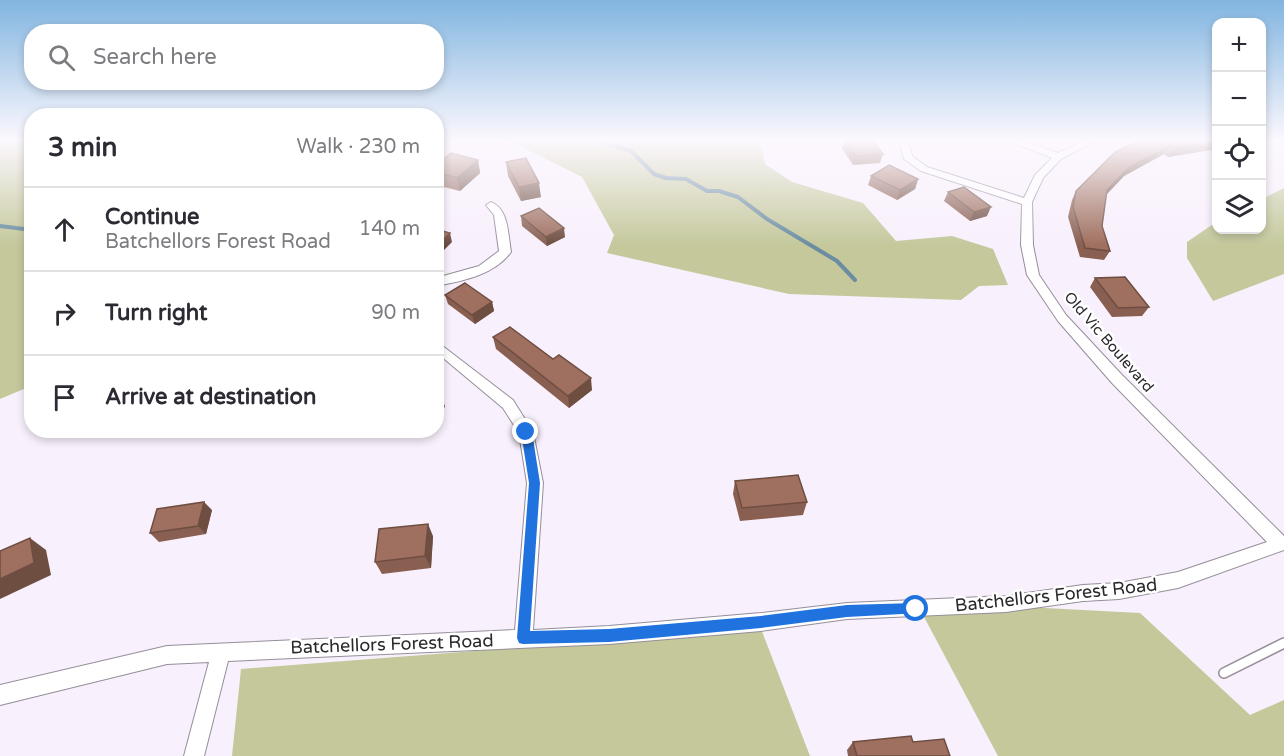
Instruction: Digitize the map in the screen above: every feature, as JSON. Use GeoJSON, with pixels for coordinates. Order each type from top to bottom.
{"type":"FeatureCollection","features":[{"type":"Feature","properties":{"kind":"street"},"geometry":{"type":"LineString","coordinates":[[947,176],[1027,202]]}},
{"type":"Feature","properties":{"kind":"street","name":"Old Vic Boulevard"},"geometry":{"type":"LineString","coordinates":[[1040,176],[1027,202],[1027,245],[1034,275],[1062,318],[1117,380],[1283,545]]}},
{"type":"Feature","properties":{"kind":"street"},"geometry":{"type":"LineString","coordinates":[[444,279],[490,265],[505,252],[499,214],[491,205]]}},
{"type":"Feature","properties":{"kind":"street"},"geometry":{"type":"LineString","coordinates":[[444,352],[508,404],[526,432],[534,483],[523,638]]}},
{"type":"Feature","properties":{"kind":"street","name":"Batchellors Forest Road"},"geometry":{"type":"LineString","coordinates":[[0,695],[167,655],[621,634],[761,622],[847,611],[1006,604],[1083,593],[1119,591],[1178,580],[1283,545]]}},
{"type":"Feature","properties":{"kind":"street"},"geometry":{"type":"LineString","coordinates":[[194,756],[221,651]]}},
{"type":"Feature","properties":{"kind":"lane"},"geometry":{"type":"LineString","coordinates":[[1224,673],[1284,642]]}},
{"type":"Feature","properties":{"kind":"green space"},"geometry":{"type":"Polygon","coordinates":[[[0,176],[24,176],[24,389],[0,399],[0,176]]]}},
{"type":"Feature","properties":{"kind":"green space"},"geometry":{"type":"Polygon","coordinates":[[[783,176],[792,182],[863,203],[896,241],[952,236],[993,249],[1008,285],[979,286],[961,300],[789,294],[607,253],[614,235],[582,177],[783,176]]]}},
{"type":"Feature","properties":{"kind":"green space"},"geometry":{"type":"Polygon","coordinates":[[[1284,188],[1284,274],[1213,301],[1187,258],[1187,242],[1212,225],[1212,234],[1266,234],[1266,197],[1284,188]]]}},
{"type":"Feature","properties":{"kind":"green space"},"geometry":{"type":"Polygon","coordinates":[[[1008,606],[1140,613],[1250,715],[1284,700],[1284,756],[998,756],[923,615],[1008,606]]]}},
{"type":"Feature","properties":{"kind":"green space"},"geometry":{"type":"Polygon","coordinates":[[[761,629],[810,756],[232,756],[241,669],[761,629]]]}},
{"type":"Feature","properties":{"kind":"building"},"geometry":{"type":"Polygon","coordinates":[[[513,176],[536,176],[539,183],[519,187],[513,176]]]}},
{"type":"Feature","properties":{"kind":"building"},"geometry":{"type":"Polygon","coordinates":[[[872,176],[912,176],[918,179],[900,190],[872,176]]]}},
{"type":"Feature","properties":{"kind":"building"},"geometry":{"type":"Polygon","coordinates":[[[1091,176],[1120,176],[1107,190],[1102,226],[1110,251],[1085,248],[1073,207],[1076,191],[1091,176]]]}},
{"type":"Feature","properties":{"kind":"building"},"geometry":{"type":"Polygon","coordinates":[[[964,187],[991,207],[974,212],[948,192],[964,187]]]}},
{"type":"Feature","properties":{"kind":"building"},"geometry":{"type":"Polygon","coordinates":[[[539,208],[564,228],[546,237],[521,216],[539,208]]]}},
{"type":"Feature","properties":{"kind":"building"},"geometry":{"type":"Polygon","coordinates":[[[444,231],[450,233],[444,239],[444,231]]]}},
{"type":"Feature","properties":{"kind":"building"},"geometry":{"type":"Polygon","coordinates":[[[1125,277],[1149,307],[1118,308],[1095,278],[1125,277]]]}},
{"type":"Feature","properties":{"kind":"building"},"geometry":{"type":"Polygon","coordinates":[[[465,283],[492,302],[472,315],[445,295],[465,283]]]}},
{"type":"Feature","properties":{"kind":"building"},"geometry":{"type":"Polygon","coordinates":[[[510,327],[553,359],[559,355],[591,378],[568,396],[493,337],[510,327]]]}},
{"type":"Feature","properties":{"kind":"building"},"geometry":{"type":"Polygon","coordinates":[[[798,475],[807,502],[742,508],[735,481],[798,475]]]}},
{"type":"Feature","properties":{"kind":"building"},"geometry":{"type":"Polygon","coordinates":[[[204,502],[198,526],[150,533],[157,509],[204,502]]]}},
{"type":"Feature","properties":{"kind":"building"},"geometry":{"type":"Polygon","coordinates":[[[428,524],[425,556],[375,562],[379,529],[428,524]]]}},
{"type":"Feature","properties":{"kind":"building"},"geometry":{"type":"Polygon","coordinates":[[[30,538],[34,563],[0,579],[0,551],[30,538]]]}},
{"type":"Feature","properties":{"kind":"building"},"geometry":{"type":"Polygon","coordinates":[[[911,736],[913,742],[944,739],[950,756],[857,756],[853,742],[911,736]]]}},
{"type":"Feature","properties":{"kind":"waterway"},"geometry":{"type":"LineString","coordinates":[[661,176],[686,179],[707,191],[719,191],[738,197],[767,219],[837,261],[855,280]]}},
{"type":"Feature","properties":{"kind":"waterway"},"geometry":{"type":"LineString","coordinates":[[0,226],[24,229]]}},
{"type":"Feature","properties":{"kind":"route"},"geometry":{"type":"LineString","coordinates":[[526,432],[534,483],[523,638],[609,635],[761,622],[847,611],[916,609]]}}]}
